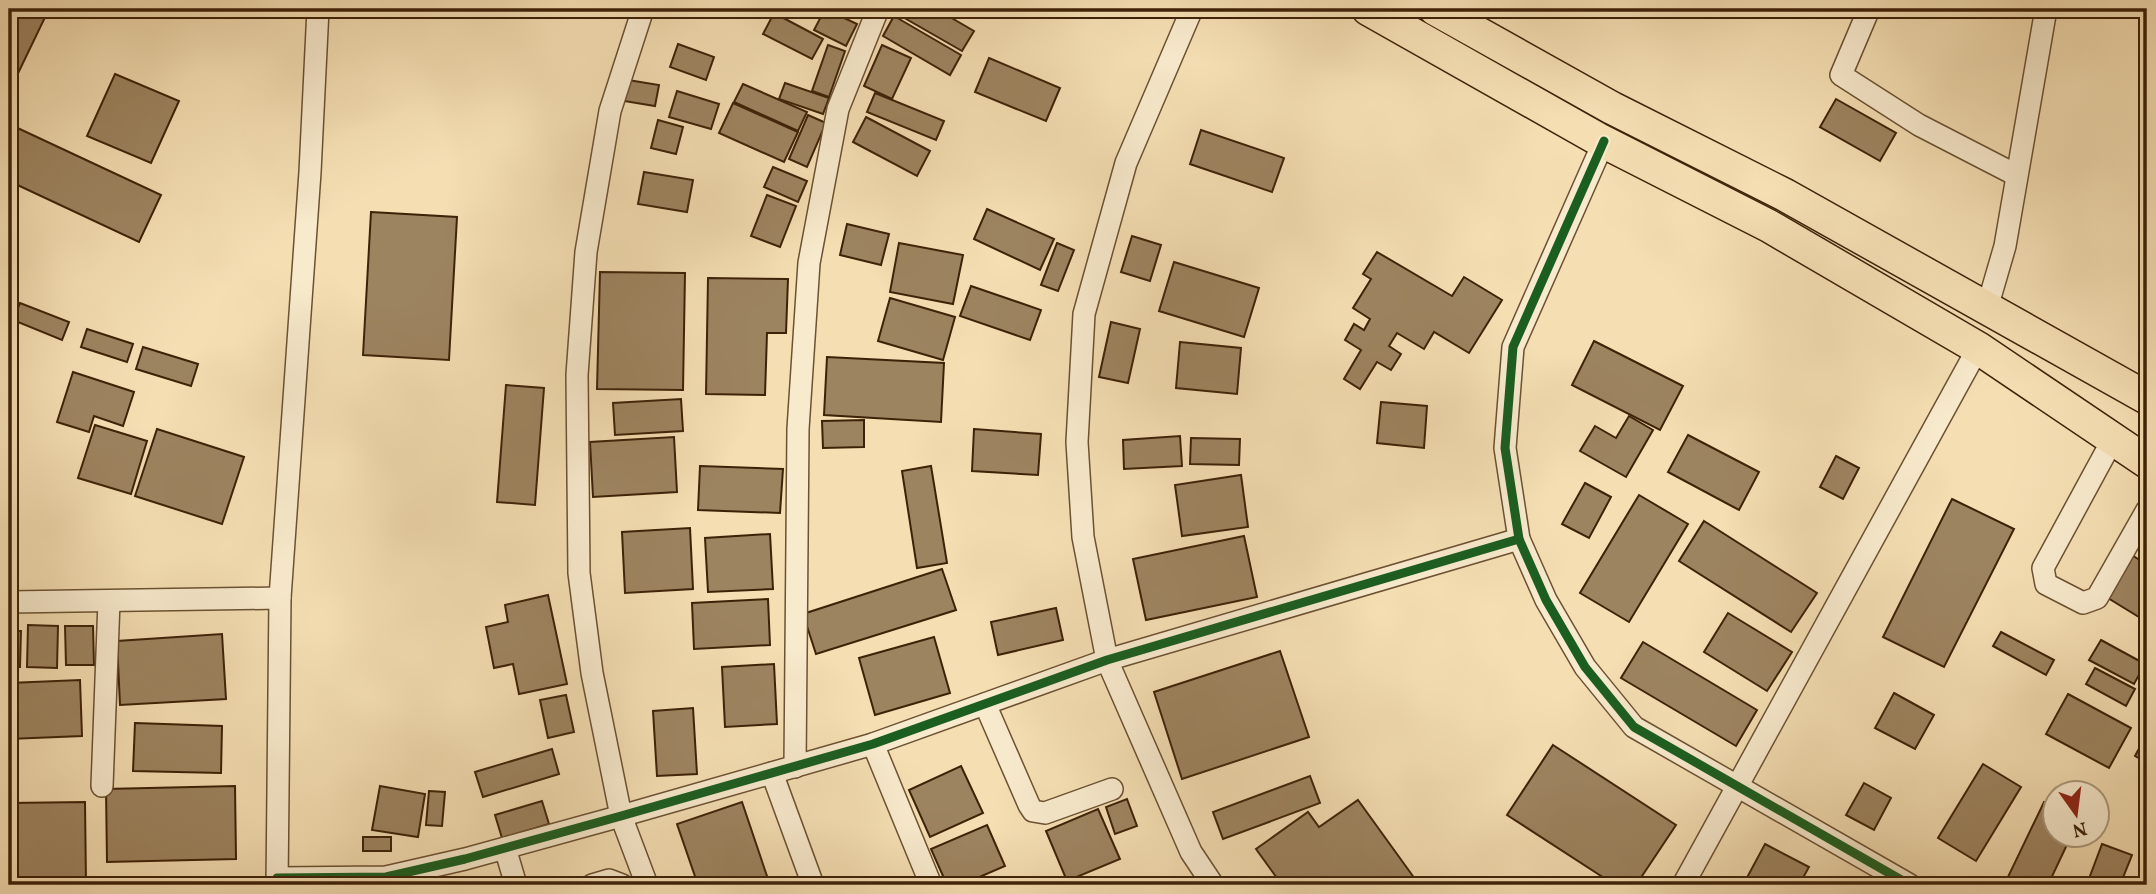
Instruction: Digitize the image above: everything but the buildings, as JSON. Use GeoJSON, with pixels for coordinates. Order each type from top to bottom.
{"type":"FeatureCollection","features":[{"type":"Feature","properties":{"kind":"highway"},"geometry":{"type":"LineString","coordinates":[[1368,9],[1604,141],[1769,226],[1978,348],[2147,462]]}},
{"type":"Feature","properties":{"kind":"highway"},"geometry":{"type":"LineString","coordinates":[[1435,9],[1612,108],[1785,195],[2147,398]]}},
{"type":"Feature","properties":{"kind":"street"},"geometry":{"type":"LineString","coordinates":[[317,9],[310,172],[280,598],[277,882],[386,877],[621,816],[873,744],[1107,660],[1519,539]]}},
{"type":"Feature","properties":{"kind":"street"},"geometry":{"type":"LineString","coordinates":[[643,9],[610,111],[586,252],[577,375],[579,573],[592,673],[621,816],[647,885]]}},
{"type":"Feature","properties":{"kind":"street"},"geometry":{"type":"LineString","coordinates":[[795,767],[797,429],[809,263],[838,109],[878,9]]}},
{"type":"Feature","properties":{"kind":"street"},"geometry":{"type":"LineString","coordinates":[[1192,9],[1126,163],[1084,314],[1077,442],[1083,537],[1107,660],[1191,852],[1213,885]]}},
{"type":"Feature","properties":{"kind":"street"},"geometry":{"type":"LineString","coordinates":[[1869,9],[1841,75],[1919,125],[2016,174]]}},
{"type":"Feature","properties":{"kind":"street"},"geometry":{"type":"LineString","coordinates":[[1987,308],[2006,246],[2016,174],[2046,9]]}},
{"type":"Feature","properties":{"kind":"street"},"geometry":{"type":"LineString","coordinates":[[1604,141],[1513,346],[1505,448],[1519,539],[1546,600],[1586,667],[1634,727],[1910,885]]}},
{"type":"Feature","properties":{"kind":"street"},"geometry":{"type":"LineString","coordinates":[[1683,885],[1978,348]]}},
{"type":"Feature","properties":{"kind":"street"},"geometry":{"type":"LineString","coordinates":[[2113,439],[2043,568],[2046,583],[2083,603],[2096,597],[2147,510]]}},
{"type":"Feature","properties":{"kind":"street"},"geometry":{"type":"LineString","coordinates":[[9,602],[280,598]]}},
{"type":"Feature","properties":{"kind":"street"},"geometry":{"type":"LineString","coordinates":[[102,786],[109,601]]}},
{"type":"Feature","properties":{"kind":"street"},"geometry":{"type":"LineString","coordinates":[[985,704],[1033,811],[1045,813],[1112,789]]}},
{"type":"Feature","properties":{"kind":"street"},"geometry":{"type":"LineString","coordinates":[[873,744],[931,885]]}},
{"type":"Feature","properties":{"kind":"street"},"geometry":{"type":"LineString","coordinates":[[772,773],[813,885]]}},
{"type":"Feature","properties":{"kind":"street"},"geometry":{"type":"LineString","coordinates":[[505,848],[516,885]]}},
{"type":"Feature","properties":{"kind":"street"},"geometry":{"type":"LineString","coordinates":[[592,885],[609,880],[622,885]]}},
{"type":"Feature","properties":{"kind":"cycle path"},"geometry":{"type":"LineString","coordinates":[[1604,141],[1513,347],[1505,448],[1519,539],[1546,600],[1585,667],[1634,727],[1910,885]]}},
{"type":"Feature","properties":{"kind":"cycle path"},"geometry":{"type":"LineString","coordinates":[[277,878],[386,877],[465,859],[873,744],[1107,660],[1519,539]]}}]}
